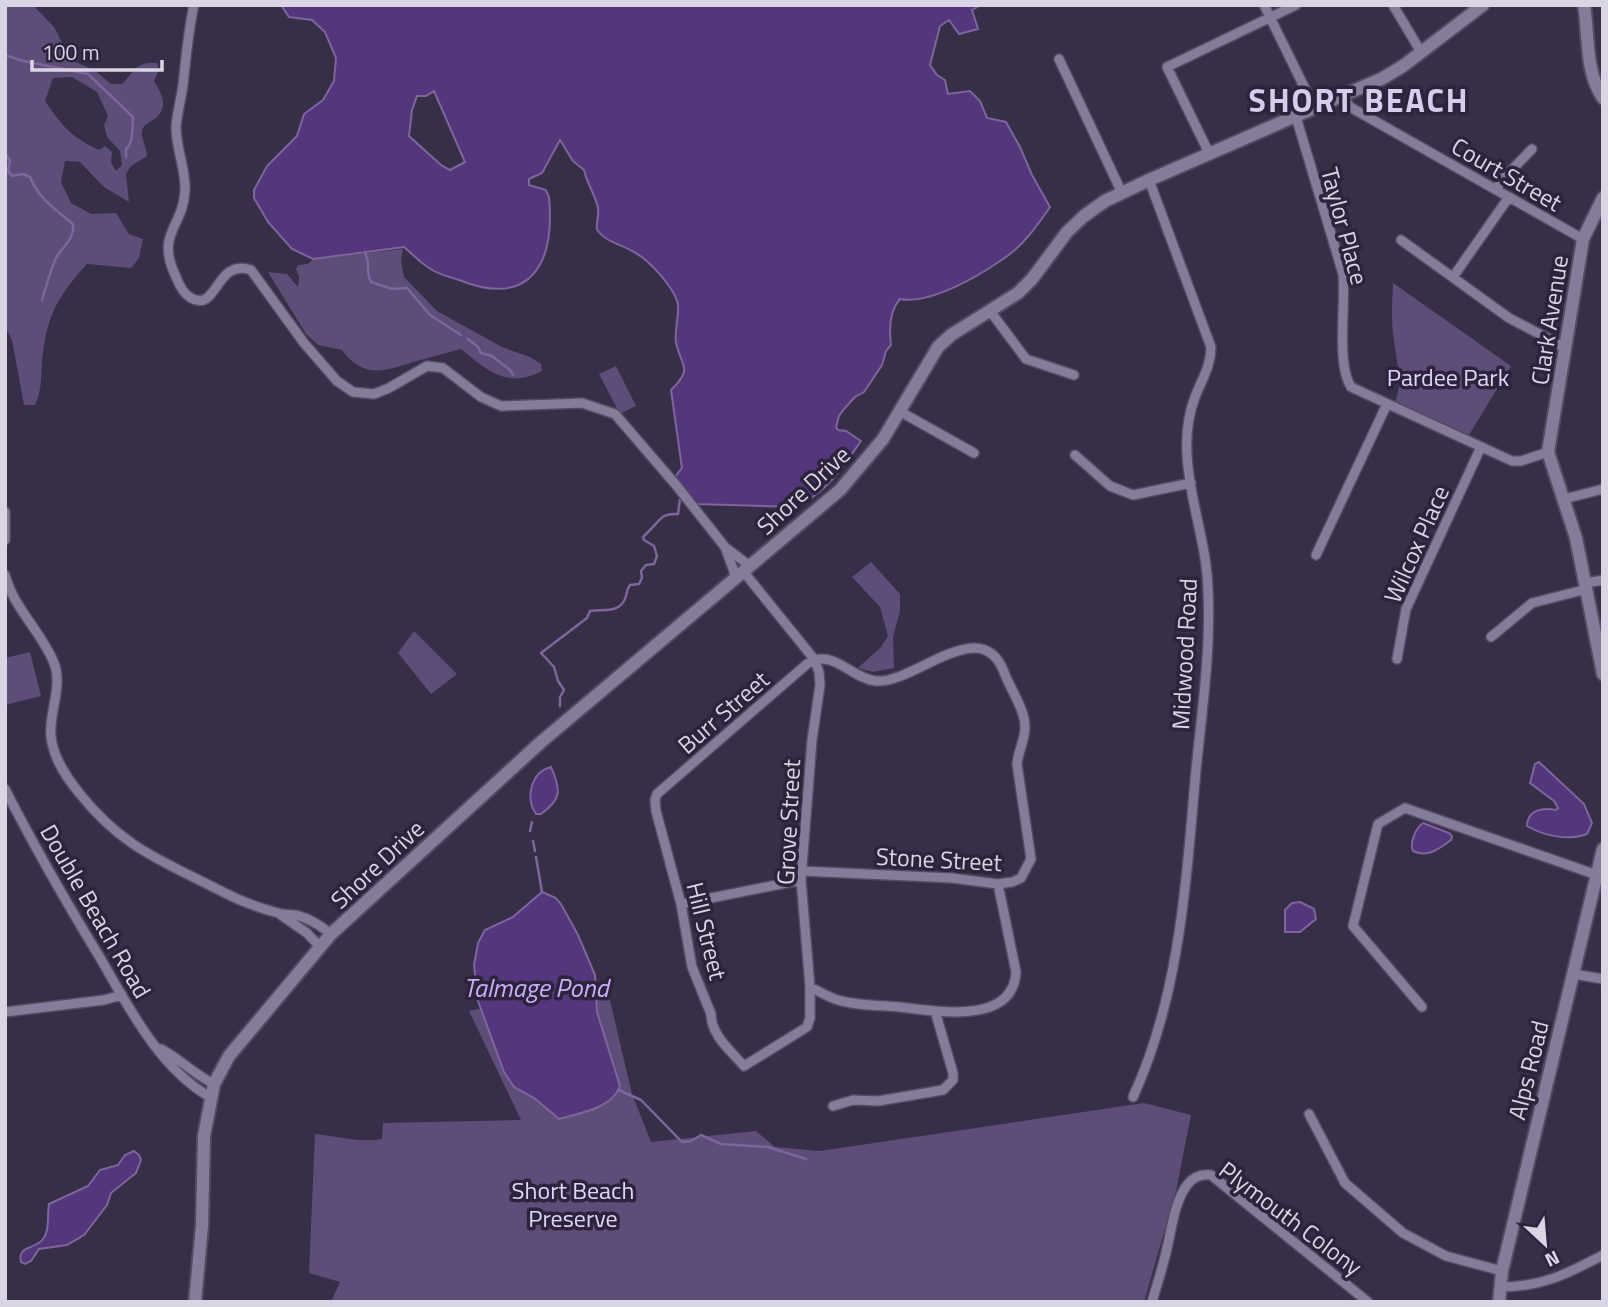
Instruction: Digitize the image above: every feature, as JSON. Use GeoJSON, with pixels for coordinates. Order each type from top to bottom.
{"type":"FeatureCollection","features":[{"type":"Feature","properties":{"kind":"main road","name":"Shore Drive"},"geometry":{"type":"LineString","coordinates":[[195,1302],[202,1226],[204,1136],[209,1097],[229,1056],[331,934],[542,741],[850,480],[877,446],[937,347],[951,335],[1013,297],[1027,284],[1079,220],[1100,204],[1149,180],[1390,74],[1483,5]]}},
{"type":"Feature","properties":{"kind":"main road"},"geometry":{"type":"LineString","coordinates":[[1584,5],[1590,65],[1603,98]]}},
{"type":"Feature","properties":{"kind":"main road","name":"Clark Avenue"},"geometry":{"type":"LineString","coordinates":[[1548,452],[1583,239],[1601,205]]}},
{"type":"Feature","properties":{"kind":"main road"},"geometry":{"type":"LineString","coordinates":[[1548,452],[1576,538],[1602,670]]}},
{"type":"Feature","properties":{"kind":"main road","name":"Alps Road"},"geometry":{"type":"LineString","coordinates":[[1499,1302],[1502,1271],[1603,849]]}},
{"type":"Feature","properties":{"kind":"street"},"geometry":{"type":"LineString","coordinates":[[194,5],[176,125],[184,178],[184,198],[167,245],[171,264],[184,292],[194,300],[202,300],[211,295],[232,269],[241,267],[251,270],[304,343],[337,381],[352,392],[374,394],[417,370],[435,366],[443,368],[481,397],[501,405],[582,403],[615,414],[676,485],[814,659]]}},
{"type":"Feature","properties":{"kind":"street"},"geometry":{"type":"LineString","coordinates":[[1264,5],[1315,109]]}},
{"type":"Feature","properties":{"kind":"street"},"geometry":{"type":"LineString","coordinates":[[1210,155],[1167,66],[1296,5]]}},
{"type":"Feature","properties":{"kind":"street"},"geometry":{"type":"LineString","coordinates":[[1393,5],[1421,52]]}},
{"type":"Feature","properties":{"kind":"street"},"geometry":{"type":"LineString","coordinates":[[1059,59],[1122,193]]}},
{"type":"Feature","properties":{"kind":"street","name":"Court Street"},"geometry":{"type":"LineString","coordinates":[[1343,96],[1350,107],[1583,239]]}},
{"type":"Feature","properties":{"kind":"street","name":"Taylor Place"},"geometry":{"type":"LineString","coordinates":[[1296,117],[1343,274],[1344,370],[1350,387],[1387,404]]}},
{"type":"Feature","properties":{"kind":"street"},"geometry":{"type":"LineString","coordinates":[[1496,189],[1532,149]]}},
{"type":"Feature","properties":{"kind":"street","name":"Midwood Road"},"geometry":{"type":"LineString","coordinates":[[1133,1097],[1152,1044],[1174,963],[1187,866],[1202,702],[1208,597],[1206,557],[1187,456],[1187,430],[1195,398],[1211,359],[1211,347],[1149,180]]}},
{"type":"Feature","properties":{"kind":"street"},"geometry":{"type":"LineString","coordinates":[[1453,277],[1509,197]]}},
{"type":"Feature","properties":{"kind":"street"},"geometry":{"type":"LineString","coordinates":[[1401,240],[1509,318],[1566,348]]}},
{"type":"Feature","properties":{"kind":"street"},"geometry":{"type":"LineString","coordinates":[[990,311],[1026,359],[1074,375]]}},
{"type":"Feature","properties":{"kind":"street"},"geometry":{"type":"LineString","coordinates":[[1316,555],[1387,404],[1512,461],[1521,461],[1548,452]]}},
{"type":"Feature","properties":{"kind":"street"},"geometry":{"type":"LineString","coordinates":[[899,411],[974,453]]}},
{"type":"Feature","properties":{"kind":"street","name":"Wilcox Place"},"geometry":{"type":"LineString","coordinates":[[1397,659],[1406,609],[1481,447]]}},
{"type":"Feature","properties":{"kind":"street"},"geometry":{"type":"LineString","coordinates":[[1075,454],[1110,486],[1133,495],[1191,483]]}},
{"type":"Feature","properties":{"kind":"street"},"geometry":{"type":"LineString","coordinates":[[1564,499],[1603,489]]}},
{"type":"Feature","properties":{"kind":"street"},"geometry":{"type":"LineString","coordinates":[[5,512],[5,540]]}},
{"type":"Feature","properties":{"kind":"street"},"geometry":{"type":"LineString","coordinates":[[725,547],[743,571]]}},
{"type":"Feature","properties":{"kind":"street"},"geometry":{"type":"LineString","coordinates":[[5,575],[14,600],[54,662],[56,679],[51,739],[60,765],[87,803],[116,833],[160,862],[228,895],[281,915],[307,933],[320,947]]}},
{"type":"Feature","properties":{"kind":"street"},"geometry":{"type":"LineString","coordinates":[[1491,637],[1524,607],[1603,580]]}},
{"type":"Feature","properties":{"kind":"street","name":"Stone Street"},"geometry":{"type":"LineString","coordinates":[[681,904],[802,875],[952,877],[998,884],[1021,878],[1031,859],[1017,764],[1025,729],[1022,713],[993,653],[983,648],[968,649],[946,655],[892,679],[878,681],[865,679],[829,659],[814,659]]}},
{"type":"Feature","properties":{"kind":"street","name":"Burr Street"},"geometry":{"type":"LineString","coordinates":[[657,794],[814,659]]}},
{"type":"Feature","properties":{"kind":"street","name":"Grove Street"},"geometry":{"type":"LineString","coordinates":[[744,1066],[807,1027],[810,1018],[802,875],[812,740],[820,685],[820,673],[814,659]]}},
{"type":"Feature","properties":{"kind":"street","name":"Double Beach Road"},"geometry":{"type":"LineString","coordinates":[[5,789],[57,887],[144,1031],[186,1082],[209,1097]]}},
{"type":"Feature","properties":{"kind":"street","name":"Hill Street"},"geometry":{"type":"LineString","coordinates":[[657,794],[656,811],[681,904],[692,967],[711,1014],[711,1022],[744,1066]]}},
{"type":"Feature","properties":{"kind":"street"},"geometry":{"type":"LineString","coordinates":[[1422,1007],[1353,926],[1378,824],[1405,808],[1597,875]]}},
{"type":"Feature","properties":{"kind":"street"},"geometry":{"type":"LineString","coordinates":[[810,987],[835,999],[852,1003],[935,1011],[972,1012],[1010,995],[1015,985],[1016,972],[998,884]]}},
{"type":"Feature","properties":{"kind":"street"},"geometry":{"type":"LineString","coordinates":[[281,915],[295,915],[309,920],[331,934]]}},
{"type":"Feature","properties":{"kind":"street"},"geometry":{"type":"LineString","coordinates":[[1573,974],[1603,979]]}},
{"type":"Feature","properties":{"kind":"street"},"geometry":{"type":"LineString","coordinates":[[5,1012],[104,1000],[122,995]]}},
{"type":"Feature","properties":{"kind":"street"},"geometry":{"type":"LineString","coordinates":[[833,1106],[853,1100],[878,1101],[919,1095],[943,1090],[950,1085],[953,1073],[935,1011]]}},
{"type":"Feature","properties":{"kind":"street","name":"Double Beach Road"},"geometry":{"type":"LineString","coordinates":[[159,1048],[214,1084]]}},
{"type":"Feature","properties":{"kind":"street"},"geometry":{"type":"LineString","coordinates":[[1309,1114],[1345,1183],[1402,1233],[1446,1256],[1502,1271]]}},
{"type":"Feature","properties":{"kind":"street","name":"Plymouth Colony"},"geometry":{"type":"LineString","coordinates":[[1152,1302],[1178,1205],[1187,1186],[1194,1178],[1203,1174],[1211,1175],[1368,1302]]}},
{"type":"Feature","properties":{"kind":"street"},"geometry":{"type":"LineString","coordinates":[[1500,1287],[1558,1279],[1603,1255]]}},
{"type":"Feature","properties":{"kind":"green space"},"geometry":{"type":"Polygon","coordinates":[[[5,5],[33,5],[54,27],[71,60],[94,70],[111,84],[122,84],[140,66],[157,63],[159,70],[154,81],[161,95],[163,108],[142,131],[147,156],[131,166],[126,174],[129,202],[104,187],[80,162],[65,161],[61,182],[71,203],[91,214],[116,213],[129,234],[143,239],[139,258],[131,268],[87,264],[68,287],[46,332],[40,389],[35,405],[24,405],[12,340],[5,326],[5,5]],[[72,77],[53,78],[45,101],[74,135],[99,150],[105,146],[112,152],[111,162],[116,171],[122,165],[120,151],[107,137],[104,125],[108,116],[97,92],[72,77]]]}},
{"type":"Feature","properties":{"kind":"green space"},"geometry":{"type":"Polygon","coordinates":[[[403,249],[401,261],[404,277],[437,311],[502,347],[530,357],[541,364],[542,371],[530,376],[508,378],[489,370],[461,349],[383,370],[362,367],[342,350],[318,345],[306,334],[268,272],[287,274],[298,287],[298,265],[308,264],[313,259],[403,249]]]}},
{"type":"Feature","properties":{"kind":"green space","name":"Pardee Park"},"geometry":{"type":"Polygon","coordinates":[[[1393,283],[1511,366],[1469,435],[1395,402],[1399,379],[1392,326],[1393,283]]]}},
{"type":"Feature","properties":{"kind":"green space"},"geometry":{"type":"Polygon","coordinates":[[[616,366],[636,406],[620,414],[599,374],[616,366]]]}},
{"type":"Feature","properties":{"kind":"green space"},"geometry":{"type":"Polygon","coordinates":[[[871,562],[900,594],[900,611],[893,637],[894,668],[873,672],[858,668],[881,647],[888,636],[880,607],[852,577],[871,562]]]}},
{"type":"Feature","properties":{"kind":"green space"},"geometry":{"type":"Polygon","coordinates":[[[414,631],[457,674],[431,694],[398,653],[414,631]]]}},
{"type":"Feature","properties":{"kind":"green space"},"geometry":{"type":"Polygon","coordinates":[[[30,652],[41,696],[5,705],[5,658],[30,652]]]}},
{"type":"Feature","properties":{"kind":"green space","name":"Short Beach Preserve"},"geometry":{"type":"Polygon","coordinates":[[[606,983],[632,1094],[651,1142],[756,1131],[775,1147],[820,1151],[1144,1103],[1191,1115],[1176,1191],[1144,1302],[331,1302],[340,1282],[309,1273],[315,1134],[373,1140],[382,1139],[383,1123],[521,1120],[469,1011],[606,983]]]}},
{"type":"Feature","properties":{"kind":"water"},"geometry":{"type":"Polygon","coordinates":[[[281,5],[981,5],[972,10],[978,29],[959,34],[949,20],[940,26],[930,65],[937,75],[945,80],[948,94],[970,91],[980,101],[987,118],[1006,122],[1050,207],[1017,248],[981,273],[953,288],[925,298],[900,299],[892,315],[891,345],[882,365],[864,392],[855,397],[839,416],[836,427],[838,430],[846,431],[861,441],[824,488],[793,507],[695,504],[674,478],[682,468],[671,390],[684,372],[676,343],[676,298],[667,283],[647,261],[605,238],[597,230],[598,208],[584,170],[573,161],[560,140],[542,173],[529,179],[529,185],[546,190],[550,220],[548,241],[542,259],[534,274],[521,284],[505,288],[484,287],[439,274],[404,247],[313,259],[292,249],[268,222],[254,198],[254,190],[267,166],[297,136],[304,114],[323,100],[334,81],[336,58],[325,32],[312,20],[289,17],[281,5]],[[434,91],[426,96],[417,96],[412,110],[409,136],[450,170],[465,162],[434,91]]]}},
{"type":"Feature","properties":{"kind":"water"},"geometry":{"type":"Polygon","coordinates":[[[1539,762],[1584,804],[1592,823],[1587,834],[1556,836],[1527,826],[1533,813],[1558,808],[1554,801],[1530,783],[1535,764],[1539,762]]]}},
{"type":"Feature","properties":{"kind":"water"},"geometry":{"type":"Polygon","coordinates":[[[551,767],[558,794],[553,804],[541,814],[536,814],[531,801],[532,786],[539,774],[551,767]]]}},
{"type":"Feature","properties":{"kind":"water"},"geometry":{"type":"Polygon","coordinates":[[[1423,823],[1449,833],[1451,840],[1428,853],[1413,851],[1414,836],[1423,823]]]}},
{"type":"Feature","properties":{"kind":"water","name":"Talmage Pond"},"geometry":{"type":"Polygon","coordinates":[[[542,892],[556,898],[561,904],[595,975],[597,1012],[620,1086],[616,1094],[602,1105],[559,1119],[534,1098],[514,1087],[504,1072],[478,1001],[474,965],[478,943],[485,930],[513,917],[542,892]]]}},
{"type":"Feature","properties":{"kind":"water"},"geometry":{"type":"Polygon","coordinates":[[[1300,902],[1314,909],[1316,919],[1300,932],[1285,932],[1285,910],[1292,903],[1300,902]]]}},
{"type":"Feature","properties":{"kind":"water"},"geometry":{"type":"Polygon","coordinates":[[[134,1151],[141,1160],[136,1173],[111,1193],[107,1205],[84,1235],[67,1245],[39,1249],[31,1261],[25,1264],[21,1262],[20,1257],[24,1250],[40,1242],[45,1235],[49,1204],[88,1186],[100,1170],[118,1165],[125,1155],[134,1151]]]}},
{"type":"Feature","properties":{"kind":"waterway"},"geometry":{"type":"LineString","coordinates":[[5,55],[88,74],[133,117],[126,157]]}},
{"type":"Feature","properties":{"kind":"waterway"},"geometry":{"type":"LineString","coordinates":[[5,153],[10,161],[8,171],[12,176],[23,174],[30,177],[43,198],[73,224],[70,239],[55,260],[42,300]]}},
{"type":"Feature","properties":{"kind":"waterway"},"geometry":{"type":"LineString","coordinates":[[365,253],[371,282],[392,289],[407,288],[430,315],[461,335]]}},
{"type":"Feature","properties":{"kind":"waterway"},"geometry":{"type":"LineString","coordinates":[[468,339],[481,353],[492,356],[513,375]]}},
{"type":"Feature","properties":{"kind":"waterway"},"geometry":{"type":"LineString","coordinates":[[560,706],[560,697],[564,690],[554,667],[541,653],[587,618],[590,611],[616,608],[624,602],[630,585],[639,584],[641,571],[646,565],[654,564],[657,556],[654,546],[643,537],[662,517],[678,514],[680,499]]}},
{"type":"Feature","properties":{"kind":"waterway"},"geometry":{"type":"LineString","coordinates":[[530,831],[532,822]]}},
{"type":"Feature","properties":{"kind":"waterway"},"geometry":{"type":"LineString","coordinates":[[533,841],[535,851]]}},
{"type":"Feature","properties":{"kind":"waterway"},"geometry":{"type":"LineString","coordinates":[[536,857],[542,892]]}},
{"type":"Feature","properties":{"kind":"waterway"},"geometry":{"type":"LineString","coordinates":[[619,1090],[641,1100],[682,1142],[691,1141],[701,1135],[721,1144],[768,1147],[806,1159]]}},
{"type":"Feature","properties":{"kind":"district","name":"SHORT BEACH"},"geometry":{"type":"Point","coordinates":[1359,100]}}]}
